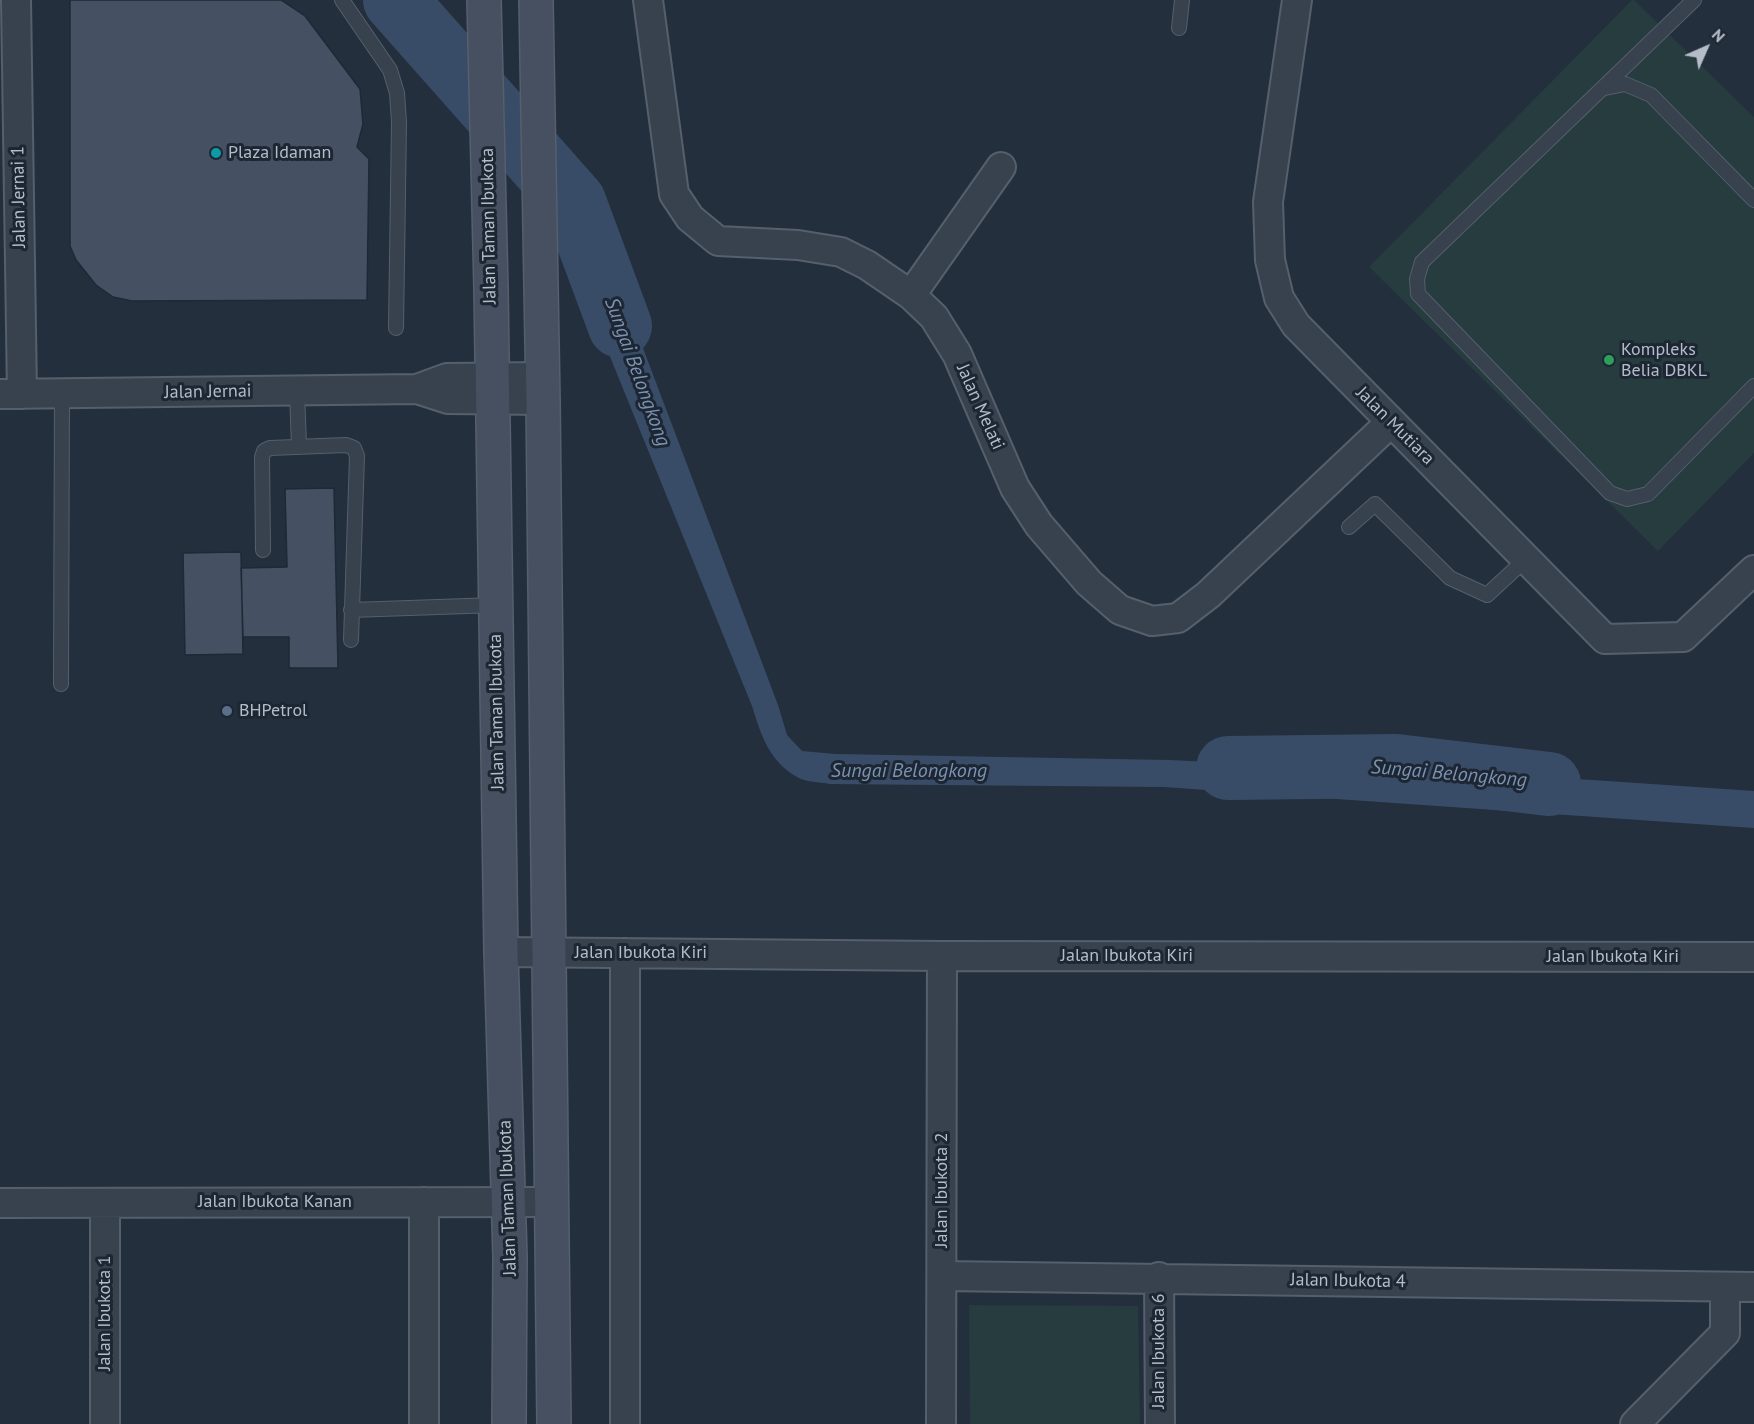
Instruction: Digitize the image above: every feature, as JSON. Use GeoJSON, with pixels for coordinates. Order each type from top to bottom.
{"type":"FeatureCollection","features":[{"type":"Feature","properties":{"kind":"main road","name":"Jalan Taman Ibukota"},"geometry":{"type":"LineString","coordinates":[[484,0],[501,952],[510,1257],[509,1424]]}},
{"type":"Feature","properties":{"kind":"main road"},"geometry":{"type":"LineString","coordinates":[[536,8],[543,388],[554,1424]]}},
{"type":"Feature","properties":{"kind":"street","name":"Jalan Jernai 1"},"geometry":{"type":"LineString","coordinates":[[11,394],[9,123],[16,0]]}},
{"type":"Feature","properties":{"kind":"street","name":"Jalan Melati"},"geometry":{"type":"LineString","coordinates":[[648,0],[674,194],[690,218],[718,241],[798,245],[841,252],[867,265],[911,295],[934,317],[957,354],[1016,488],[1039,525],[1089,583],[1120,610],[1152,621],[1178,618],[1208,595],[1391,422]]}},
{"type":"Feature","properties":{"kind":"street","name":"Jalan Mutiara"},"geometry":{"type":"LineString","coordinates":[[1297,0],[1268,202],[1270,260],[1279,298],[1296,325],[1605,639],[1683,637],[1754,570]]}},
{"type":"Feature","properties":{"kind":"street"},"geometry":{"type":"LineString","coordinates":[[911,295],[1001,167]]}},
{"type":"Feature","properties":{"kind":"street","name":"Jalan Jernai"},"geometry":{"type":"LineString","coordinates":[[11,394],[417,389],[448,399],[492,388],[543,388]]}},
{"type":"Feature","properties":{"kind":"street","name":"Jalan Ibukota Kiri"},"geometry":{"type":"LineString","coordinates":[[501,952],[942,956],[1754,957]]}},
{"type":"Feature","properties":{"kind":"street"},"geometry":{"type":"LineString","coordinates":[[625,953],[625,1424]]}},
{"type":"Feature","properties":{"kind":"street","name":"Jalan Ibukota 2"},"geometry":{"type":"LineString","coordinates":[[941,1424],[942,956]]}},
{"type":"Feature","properties":{"kind":"street"},"geometry":{"type":"LineString","coordinates":[[424,1202],[424,1424]]}},
{"type":"Feature","properties":{"kind":"street","name":"Jalan Ibukota Kanan"},"geometry":{"type":"LineString","coordinates":[[0,1203],[550,1202]]}},
{"type":"Feature","properties":{"kind":"street","name":"Jalan Ibukota 1"},"geometry":{"type":"LineString","coordinates":[[105,1203],[105,1424]]}},
{"type":"Feature","properties":{"kind":"street","name":"Jalan Ibukota 4"},"geometry":{"type":"LineString","coordinates":[[942,1276],[1159,1277],[1754,1287]]}},
{"type":"Feature","properties":{"kind":"street","name":"Jalan Ibukota 6"},"geometry":{"type":"LineString","coordinates":[[1159,1277],[1160,1424]]}},
{"type":"Feature","properties":{"kind":"street"},"geometry":{"type":"LineString","coordinates":[[1635,1424],[1725,1333],[1725,1287]]}},
{"type":"Feature","properties":{"kind":"lane"},"geometry":{"type":"LineString","coordinates":[[342,0],[390,70],[397,93],[399,122],[396,328]]}},
{"type":"Feature","properties":{"kind":"lane"},"geometry":{"type":"LineString","coordinates":[[1179,28],[1182,0]]}},
{"type":"Feature","properties":{"kind":"lane"},"geometry":{"type":"LineString","coordinates":[[1694,0],[1422,262],[1417,279],[1418,294],[1610,493],[1627,499],[1648,494],[1754,386]]}},
{"type":"Feature","properties":{"kind":"lane"},"geometry":{"type":"LineString","coordinates":[[1603,88],[1625,84],[1651,95],[1754,200]]}},
{"type":"Feature","properties":{"kind":"lane"},"geometry":{"type":"LineString","coordinates":[[297,391],[299,447]]}},
{"type":"Feature","properties":{"kind":"lane"},"geometry":{"type":"LineString","coordinates":[[61,684],[62,393]]}},
{"type":"Feature","properties":{"kind":"lane"},"geometry":{"type":"LineString","coordinates":[[263,550],[262,457],[264,451],[270,448],[346,445],[354,448],[357,456],[351,640]]}},
{"type":"Feature","properties":{"kind":"lane"},"geometry":{"type":"LineString","coordinates":[[1349,527],[1375,504],[1450,578],[1487,595],[1526,559]]}},
{"type":"Feature","properties":{"kind":"lane"},"geometry":{"type":"LineString","coordinates":[[351,610],[496,605]]}},
{"type":"Feature","properties":{"kind":"green space","name":"Kompleks Belia DBKL"},"geometry":{"type":"Polygon","coordinates":[[[1632,0],[1754,117],[1754,453],[1658,551],[1369,267],[1632,0]]]}},
{"type":"Feature","properties":{"kind":"green space"},"geometry":{"type":"Polygon","coordinates":[[[969,1305],[1138,1306],[1140,1424],[970,1424],[969,1305]]]}},
{"type":"Feature","properties":{"kind":"water"},"geometry":{"type":"Polygon","coordinates":[[[385,0],[433,0],[424,52],[385,0]]]}},
{"type":"Feature","properties":{"kind":"water"},"geometry":{"type":"Polygon","coordinates":[[[590,208],[778,705],[787,735],[802,751],[835,754],[1169,760],[1593,780],[1754,791],[1754,828],[1164,787],[830,784],[800,779],[779,763],[767,746],[587,300],[590,208]]]}},
{"type":"Feature","properties":{"kind":"building","name":"Plaza Idaman"},"geometry":{"type":"Polygon","coordinates":[[[70,0],[281,0],[305,16],[360,89],[363,124],[357,147],[369,159],[367,300],[132,301],[113,297],[96,285],[76,260],[70,246],[70,0]]]}},
{"type":"Feature","properties":{"kind":"building"},"geometry":{"type":"Polygon","coordinates":[[[334,488],[338,668],[289,668],[289,637],[243,637],[241,568],[287,567],[285,489],[334,488]]]}},
{"type":"Feature","properties":{"kind":"building"},"geometry":{"type":"Polygon","coordinates":[[[241,552],[243,654],[185,655],[183,553],[241,552]]]}},
{"type":"Feature","properties":{"kind":"waterway","name":"Sungai Belongkong"},"geometry":{"type":"LineString","coordinates":[[395,0],[574,202],[620,326]]}},
{"type":"Feature","properties":{"kind":"waterway","name":"Sungai Belongkong"},"geometry":{"type":"LineString","coordinates":[[1228,768],[1396,766],[1549,784]]}},
{"type":"Feature","properties":{"kind":"place","name":"Plaza Idaman"},"geometry":{"type":"Point","coordinates":[216,153]}},
{"type":"Feature","properties":{"kind":"place","name":"Kompleks Belia DBKL"},"geometry":{"type":"Point","coordinates":[1609,360]}},
{"type":"Feature","properties":{"kind":"place","name":"BHPetrol"},"geometry":{"type":"Point","coordinates":[227,711]}}]}
